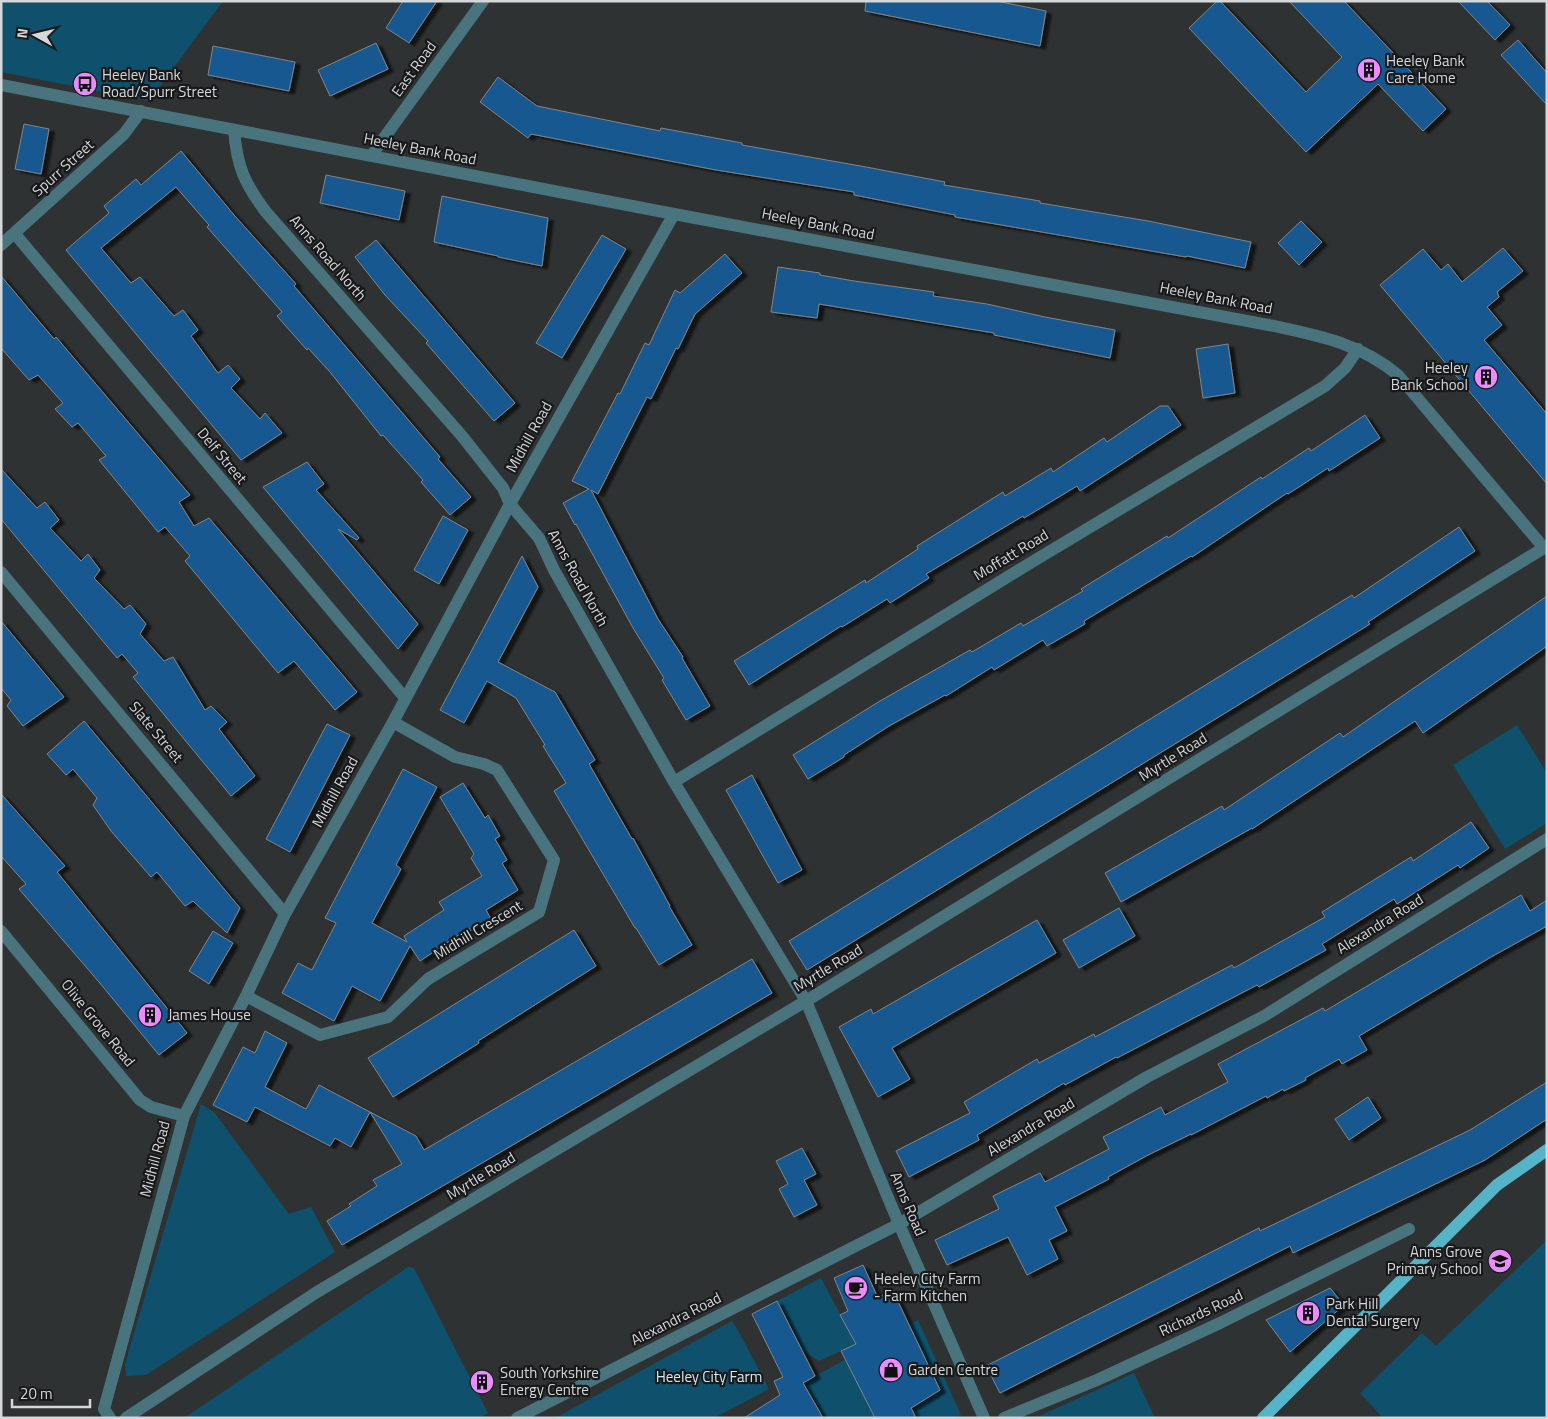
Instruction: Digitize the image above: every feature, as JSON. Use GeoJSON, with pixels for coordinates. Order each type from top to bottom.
{"type":"FeatureCollection","features":[{"type":"Feature","properties":{"kind":"main road"},"geometry":{"type":"LineString","coordinates":[[1263,1418],[1497,1185],[1547,1150]]}},
{"type":"Feature","properties":{"kind":"street","name":"East Road"},"geometry":{"type":"LineString","coordinates":[[371,156],[483,1]]}},
{"type":"Feature","properties":{"kind":"street","name":"Heeley Bank Road"},"geometry":{"type":"LineString","coordinates":[[1,85],[1322,336],[1358,349],[1383,362],[1408,386],[1546,548]]}},
{"type":"Feature","properties":{"kind":"street","name":"Spurr Street"},"geometry":{"type":"LineString","coordinates":[[1,245],[124,134],[141,111]]}},
{"type":"Feature","properties":{"kind":"street","name":"Anns Road North"},"geometry":{"type":"LineString","coordinates":[[234,130],[239,166],[246,182],[261,204],[462,436],[503,488],[510,504],[539,538],[554,570],[674,782],[806,1002]]}},
{"type":"Feature","properties":{"kind":"street","name":"Midhill Road"},"geometry":{"type":"LineString","coordinates":[[110,1418],[104,1409],[184,1116],[286,914],[393,722],[510,504],[674,214]]}},
{"type":"Feature","properties":{"kind":"street","name":"Delf Street"},"geometry":{"type":"LineString","coordinates":[[15,234],[405,698]]}},
{"type":"Feature","properties":{"kind":"street","name":"Moffatt Road"},"geometry":{"type":"LineString","coordinates":[[674,782],[1027,565],[1325,386],[1345,368],[1358,349]]}},
{"type":"Feature","properties":{"kind":"street","name":"Myrtle Road"},"geometry":{"type":"LineString","coordinates":[[126,1418],[317,1292],[806,1002],[1546,548]]}},
{"type":"Feature","properties":{"kind":"street","name":"Slate Street"},"geometry":{"type":"LineString","coordinates":[[1,572],[286,914]]}},
{"type":"Feature","properties":{"kind":"street","name":"Midhill Crescent"},"geometry":{"type":"LineString","coordinates":[[246,996],[320,1035],[388,1017],[428,979],[539,912],[554,860],[497,770],[484,764],[455,757],[393,722]]}},
{"type":"Feature","properties":{"kind":"street","name":"Alexandra Road"},"geometry":{"type":"LineString","coordinates":[[517,1418],[899,1224],[1147,1077],[1264,1016],[1547,839]]}},
{"type":"Feature","properties":{"kind":"street","name":"Olive Grove Road"},"geometry":{"type":"LineString","coordinates":[[1,931],[140,1100],[151,1107],[184,1116]]}},
{"type":"Feature","properties":{"kind":"street","name":"Anns Road"},"geometry":{"type":"LineString","coordinates":[[806,1002],[899,1224],[984,1418]]}},
{"type":"Feature","properties":{"kind":"street","name":"Richards Road"},"geometry":{"type":"LineString","coordinates":[[1004,1418],[1096,1380],[1211,1327],[1409,1229]]}},
{"type":"Feature","properties":{"kind":"green space"},"geometry":{"type":"Polygon","coordinates":[[[1,1],[223,1],[149,101],[1,72],[1,1]]]}},
{"type":"Feature","properties":{"kind":"green space"},"geometry":{"type":"Polygon","coordinates":[[[1517,725],[1547,773],[1547,823],[1505,849],[1453,765],[1517,725]]]}},
{"type":"Feature","properties":{"kind":"green space"},"geometry":{"type":"Polygon","coordinates":[[[201,1104],[214,1112],[289,1214],[311,1207],[335,1252],[146,1375],[126,1376],[125,1364],[201,1104]]]}},
{"type":"Feature","properties":{"kind":"green space"},"geometry":{"type":"Polygon","coordinates":[[[1547,1240],[1547,1418],[1383,1418],[1360,1393],[1422,1333],[1436,1346],[1547,1240]]]}},
{"type":"Feature","properties":{"kind":"green space"},"geometry":{"type":"Polygon","coordinates":[[[408,1267],[414,1268],[488,1413],[479,1418],[184,1418],[408,1267]]]}},
{"type":"Feature","properties":{"kind":"green space"},"geometry":{"type":"Polygon","coordinates":[[[821,1278],[856,1344],[819,1361],[802,1350],[777,1301],[821,1278]]]}},
{"type":"Feature","properties":{"kind":"green space"},"geometry":{"type":"Polygon","coordinates":[[[918,1320],[961,1415],[955,1418],[916,1418],[911,1409],[896,1418],[802,1418],[786,1392],[918,1320]]]}},
{"type":"Feature","properties":{"kind":"green space","name":"Heeley City Farm"},"geometry":{"type":"Polygon","coordinates":[[[732,1321],[769,1389],[714,1418],[555,1418],[732,1321]]]}},
{"type":"Feature","properties":{"kind":"green space"},"geometry":{"type":"Polygon","coordinates":[[[1134,1373],[1155,1418],[1035,1418],[1134,1373]]]}},
{"type":"Feature","properties":{"kind":"building"},"geometry":{"type":"Polygon","coordinates":[[[403,1],[437,1],[409,43],[386,28],[403,1]]]}},
{"type":"Feature","properties":{"kind":"building"},"geometry":{"type":"Polygon","coordinates":[[[866,1],[996,1],[1046,11],[1040,46],[865,11],[866,1]]]}},
{"type":"Feature","properties":{"kind":"building","name":"Heeley Bank Care Home"},"geometry":{"type":"Polygon","coordinates":[[[1217,1],[1220,1],[1306,92],[1342,57],[1289,1],[1344,1],[1446,109],[1423,131],[1378,84],[1306,152],[1189,28],[1217,1]]]}},
{"type":"Feature","properties":{"kind":"building"},"geometry":{"type":"Polygon","coordinates":[[[1458,1],[1487,1],[1510,25],[1495,40],[1458,1]]]}},
{"type":"Feature","properties":{"kind":"building"},"geometry":{"type":"Polygon","coordinates":[[[1518,40],[1547,73],[1547,105],[1501,55],[1518,40]]]}},
{"type":"Feature","properties":{"kind":"building"},"geometry":{"type":"Polygon","coordinates":[[[376,43],[388,69],[330,96],[318,70],[376,43]]]}},
{"type":"Feature","properties":{"kind":"building"},"geometry":{"type":"Polygon","coordinates":[[[213,46],[295,62],[289,91],[208,75],[213,46]]]}},
{"type":"Feature","properties":{"kind":"building"},"geometry":{"type":"Polygon","coordinates":[[[498,77],[537,106],[660,131],[661,128],[742,143],[742,145],[945,182],[944,185],[1148,221],[1251,242],[1245,268],[1187,256],[955,217],[955,215],[854,195],[854,192],[716,170],[531,134],[528,138],[480,102],[498,77]]]}},
{"type":"Feature","properties":{"kind":"building"},"geometry":{"type":"Polygon","coordinates":[[[24,124],[49,129],[41,174],[15,169],[24,124]]]}},
{"type":"Feature","properties":{"kind":"building"},"geometry":{"type":"Polygon","coordinates":[[[181,151],[234,215],[296,284],[294,286],[440,457],[438,459],[471,497],[450,515],[421,482],[423,480],[383,435],[381,436],[330,372],[308,348],[307,350],[277,316],[282,312],[207,227],[209,225],[176,187],[101,248],[131,283],[140,277],[174,316],[183,310],[198,330],[191,336],[218,373],[228,365],[240,379],[231,388],[260,419],[265,413],[282,433],[241,460],[66,250],[109,213],[104,206],[136,179],[141,185],[181,151]]]}},
{"type":"Feature","properties":{"kind":"building"},"geometry":{"type":"Polygon","coordinates":[[[326,175],[405,191],[399,220],[320,203],[326,175]]]}},
{"type":"Feature","properties":{"kind":"building"},"geometry":{"type":"Polygon","coordinates":[[[442,196],[548,218],[542,266],[434,242],[442,196]]]}},
{"type":"Feature","properties":{"kind":"building"},"geometry":{"type":"Polygon","coordinates":[[[1301,221],[1322,242],[1299,265],[1278,243],[1301,221]]]}},
{"type":"Feature","properties":{"kind":"building"},"geometry":{"type":"Polygon","coordinates":[[[602,235],[626,249],[562,358],[536,343],[602,235]]]}},
{"type":"Feature","properties":{"kind":"building"},"geometry":{"type":"Polygon","coordinates":[[[376,240],[515,403],[494,421],[426,343],[428,341],[385,295],[355,257],[376,240]]]}},
{"type":"Feature","properties":{"kind":"building","name":"Heeley Bank School"},"geometry":{"type":"Polygon","coordinates":[[[1503,248],[1523,271],[1497,292],[1499,297],[1487,307],[1502,325],[1484,340],[1547,414],[1547,484],[1380,285],[1423,249],[1441,270],[1448,264],[1462,282],[1503,248]]]}},
{"type":"Feature","properties":{"kind":"building"},"geometry":{"type":"Polygon","coordinates":[[[725,254],[742,273],[695,314],[651,399],[647,397],[598,494],[591,490],[658,619],[683,657],[710,706],[686,720],[662,680],[664,678],[633,628],[563,503],[589,489],[572,481],[618,393],[620,394],[645,343],[649,345],[675,290],[680,293],[725,254]]]}},
{"type":"Feature","properties":{"kind":"building"},"geometry":{"type":"Polygon","coordinates":[[[778,267],[820,273],[820,275],[854,281],[934,292],[933,296],[987,304],[1115,330],[1110,358],[994,335],[994,333],[819,304],[817,318],[771,312],[778,267]]]}},
{"type":"Feature","properties":{"kind":"building"},"geometry":{"type":"Polygon","coordinates":[[[1,276],[54,339],[56,337],[190,495],[179,502],[194,526],[209,518],[357,692],[335,710],[294,661],[278,673],[185,561],[190,556],[165,527],[158,532],[99,460],[106,456],[78,423],[72,427],[55,409],[63,403],[38,375],[29,380],[1,348],[1,276]]]}},
{"type":"Feature","properties":{"kind":"building"},"geometry":{"type":"Polygon","coordinates":[[[1228,344],[1235,393],[1203,398],[1196,349],[1228,344]]]}},
{"type":"Feature","properties":{"kind":"building"},"geometry":{"type":"Polygon","coordinates":[[[1160,406],[1168,406],[1181,425],[1080,491],[1077,486],[1024,518],[1023,516],[926,574],[929,578],[890,603],[887,599],[749,685],[734,661],[865,580],[866,583],[918,549],[917,546],[1003,492],[1005,496],[1051,468],[1053,472],[1104,438],[1107,442],[1160,406]]]}},
{"type":"Feature","properties":{"kind":"building"},"geometry":{"type":"Polygon","coordinates":[[[1365,415],[1380,438],[1329,471],[1328,468],[1287,493],[1192,557],[1084,621],[1085,624],[1047,646],[1043,640],[994,670],[992,667],[946,696],[889,726],[808,779],[793,755],[880,701],[970,650],[972,652],[1021,623],[1023,626],[1083,591],[1081,589],[1167,536],[1168,538],[1309,448],[1311,451],[1365,415]]]}},
{"type":"Feature","properties":{"kind":"building"},"geometry":{"type":"Polygon","coordinates":[[[307,462],[324,484],[316,490],[359,538],[357,540],[338,529],[418,624],[398,649],[263,487],[307,462]]]}},
{"type":"Feature","properties":{"kind":"building"},"geometry":{"type":"Polygon","coordinates":[[[1,469],[37,508],[45,502],[59,520],[50,528],[81,561],[88,554],[100,570],[94,578],[124,609],[130,605],[146,624],[140,634],[164,661],[173,657],[205,710],[211,706],[227,722],[219,729],[255,776],[231,796],[133,677],[138,673],[122,654],[117,658],[1,519],[1,469]]]}},
{"type":"Feature","properties":{"kind":"building"},"geometry":{"type":"Polygon","coordinates":[[[443,516],[468,530],[439,584],[414,570],[443,516]]]}},
{"type":"Feature","properties":{"kind":"building"},"geometry":{"type":"Polygon","coordinates":[[[1459,527],[1475,551],[1368,622],[1370,624],[807,970],[789,941],[1352,595],[1354,598],[1459,527]]]}},
{"type":"Feature","properties":{"kind":"building"},"geometry":{"type":"Polygon","coordinates":[[[522,556],[538,587],[498,662],[555,692],[595,760],[589,764],[633,838],[692,945],[659,965],[554,791],[566,783],[516,698],[487,681],[464,723],[440,710],[522,556]]]}},
{"type":"Feature","properties":{"kind":"building"},"geometry":{"type":"Polygon","coordinates":[[[1547,596],[1547,646],[1423,733],[1415,721],[1252,829],[1121,902],[1105,873],[1222,806],[1224,810],[1340,733],[1343,737],[1547,596]]]}},
{"type":"Feature","properties":{"kind":"building"},"geometry":{"type":"Polygon","coordinates":[[[1,621],[64,697],[23,726],[7,706],[11,700],[1,688],[1,621]]]}},
{"type":"Feature","properties":{"kind":"building"},"geometry":{"type":"Polygon","coordinates":[[[84,721],[240,908],[227,933],[193,901],[185,906],[157,872],[151,877],[111,831],[93,805],[97,798],[73,769],[66,775],[47,754],[84,721]]]}},
{"type":"Feature","properties":{"kind":"building"},"geometry":{"type":"Polygon","coordinates":[[[327,724],[350,735],[290,852],[266,839],[327,724]]]}},
{"type":"Feature","properties":{"kind":"building"},"geometry":{"type":"Polygon","coordinates":[[[403,769],[437,787],[396,865],[401,869],[372,923],[407,942],[404,936],[444,910],[439,902],[482,876],[471,858],[474,854],[440,797],[463,783],[485,818],[488,815],[500,836],[495,839],[507,860],[502,863],[518,890],[486,910],[491,919],[470,931],[469,928],[420,961],[410,946],[380,1001],[352,986],[334,1021],[282,993],[298,963],[312,970],[336,923],[325,918],[403,769]]]}},
{"type":"Feature","properties":{"kind":"building"},"geometry":{"type":"Polygon","coordinates":[[[752,775],[802,870],[778,883],[726,790],[752,775]]]}},
{"type":"Feature","properties":{"kind":"building"},"geometry":{"type":"Polygon","coordinates":[[[1,794],[65,866],[57,872],[187,1033],[159,1055],[19,889],[26,884],[1,856],[1,794]]]}},
{"type":"Feature","properties":{"kind":"building"},"geometry":{"type":"Polygon","coordinates":[[[1471,822],[1489,848],[1460,868],[1458,865],[1397,904],[1394,899],[1322,944],[1326,950],[1259,987],[1257,985],[1065,1085],[1064,1083],[977,1135],[979,1140],[909,1177],[896,1151],[970,1113],[964,1102],[1037,1059],[1039,1063],[1094,1034],[1095,1037],[1232,965],[1234,968],[1325,917],[1322,912],[1411,857],[1413,861],[1471,822]]]}},
{"type":"Feature","properties":{"kind":"building"},"geometry":{"type":"Polygon","coordinates":[[[1521,895],[1530,911],[1547,900],[1547,926],[1491,957],[1359,1036],[1367,1050],[1342,1064],[1339,1059],[1305,1078],[1306,1080],[1267,1098],[1266,1096],[1148,1155],[1108,1177],[1109,1179],[1055,1207],[1067,1231],[1049,1240],[1058,1259],[1027,1275],[1008,1237],[947,1265],[935,1240],[999,1209],[993,1196],[1040,1173],[1045,1182],[1109,1149],[1103,1137],[1161,1107],[1165,1115],[1228,1082],[1218,1064],[1323,1008],[1325,1011],[1521,895]]]}},
{"type":"Feature","properties":{"kind":"building"},"geometry":{"type":"Polygon","coordinates":[[[1119,908],[1135,936],[1079,968],[1063,940],[1119,908]]]}},
{"type":"Feature","properties":{"kind":"building"},"geometry":{"type":"Polygon","coordinates":[[[1037,920],[1056,953],[892,1048],[910,1079],[878,1097],[839,1027],[871,1009],[873,1014],[1037,920]]]}},
{"type":"Feature","properties":{"kind":"building"},"geometry":{"type":"Polygon","coordinates":[[[574,930],[596,966],[393,1097],[368,1058],[574,930]]]}},
{"type":"Feature","properties":{"kind":"building"},"geometry":{"type":"Polygon","coordinates":[[[213,931],[233,943],[209,984],[189,971],[213,931]]]}},
{"type":"Feature","properties":{"kind":"building"},"geometry":{"type":"Polygon","coordinates":[[[752,959],[772,993],[342,1245],[327,1221],[377,1186],[373,1180],[402,1164],[370,1112],[416,1136],[424,1150],[752,959]]]}},
{"type":"Feature","properties":{"kind":"building"},"geometry":{"type":"Polygon","coordinates":[[[265,1031],[287,1043],[265,1087],[306,1109],[319,1085],[370,1112],[351,1147],[335,1138],[330,1146],[255,1107],[247,1122],[213,1105],[243,1047],[255,1053],[265,1031]]]}},
{"type":"Feature","properties":{"kind":"building"},"geometry":{"type":"Polygon","coordinates":[[[1547,1082],[1547,1119],[1485,1160],[1293,1253],[1290,1246],[1000,1393],[986,1366],[1259,1228],[1260,1231],[1470,1130],[1547,1082]]]}},
{"type":"Feature","properties":{"kind":"building"},"geometry":{"type":"Polygon","coordinates":[[[1368,1097],[1381,1118],[1349,1140],[1335,1119],[1368,1097]]]}},
{"type":"Feature","properties":{"kind":"building"},"geometry":{"type":"Polygon","coordinates":[[[802,1148],[816,1174],[804,1180],[817,1205],[794,1217],[779,1189],[788,1184],[776,1161],[802,1148]]]}},
{"type":"Feature","properties":{"kind":"building","name":"Garden Centre"},"geometry":{"type":"Polygon","coordinates":[[[863,1265],[878,1298],[892,1289],[940,1390],[911,1408],[916,1418],[875,1418],[841,1351],[856,1344],[840,1315],[848,1311],[834,1278],[863,1265]]]}},
{"type":"Feature","properties":{"kind":"building","name":"Park Hill Dental Surgery"},"geometry":{"type":"Polygon","coordinates":[[[1330,1288],[1344,1305],[1290,1352],[1266,1320],[1330,1288]]]}},
{"type":"Feature","properties":{"kind":"building"},"geometry":{"type":"Polygon","coordinates":[[[777,1301],[815,1376],[803,1383],[823,1418],[744,1418],[780,1395],[774,1381],[783,1377],[752,1314],[777,1301]]]}},
{"type":"Feature","properties":{"kind":"place","name":"Heeley Bank Care Home"},"geometry":{"type":"Point","coordinates":[1369,70]}},
{"type":"Feature","properties":{"kind":"place","name":"Heeley Bank Road/Spurr Street"},"geometry":{"type":"Point","coordinates":[85,84]}},
{"type":"Feature","properties":{"kind":"place","name":"Heeley Bank School"},"geometry":{"type":"Point","coordinates":[1486,377]}},
{"type":"Feature","properties":{"kind":"place","name":"James House"},"geometry":{"type":"Point","coordinates":[150,1015]}},
{"type":"Feature","properties":{"kind":"place","name":"Anns Grove Primary School"},"geometry":{"type":"Point","coordinates":[1500,1261]}},
{"type":"Feature","properties":{"kind":"place","name":"Heeley City Farm - Farm Kitchen"},"geometry":{"type":"Point","coordinates":[856,1288]}},
{"type":"Feature","properties":{"kind":"place","name":"Park Hill Dental Surgery"},"geometry":{"type":"Point","coordinates":[1308,1313]}},
{"type":"Feature","properties":{"kind":"place","name":"Garden Centre"},"geometry":{"type":"Point","coordinates":[891,1370]}},
{"type":"Feature","properties":{"kind":"place","name":"South Yorkshire Energy Centre"},"geometry":{"type":"Point","coordinates":[482,1382]}}]}
